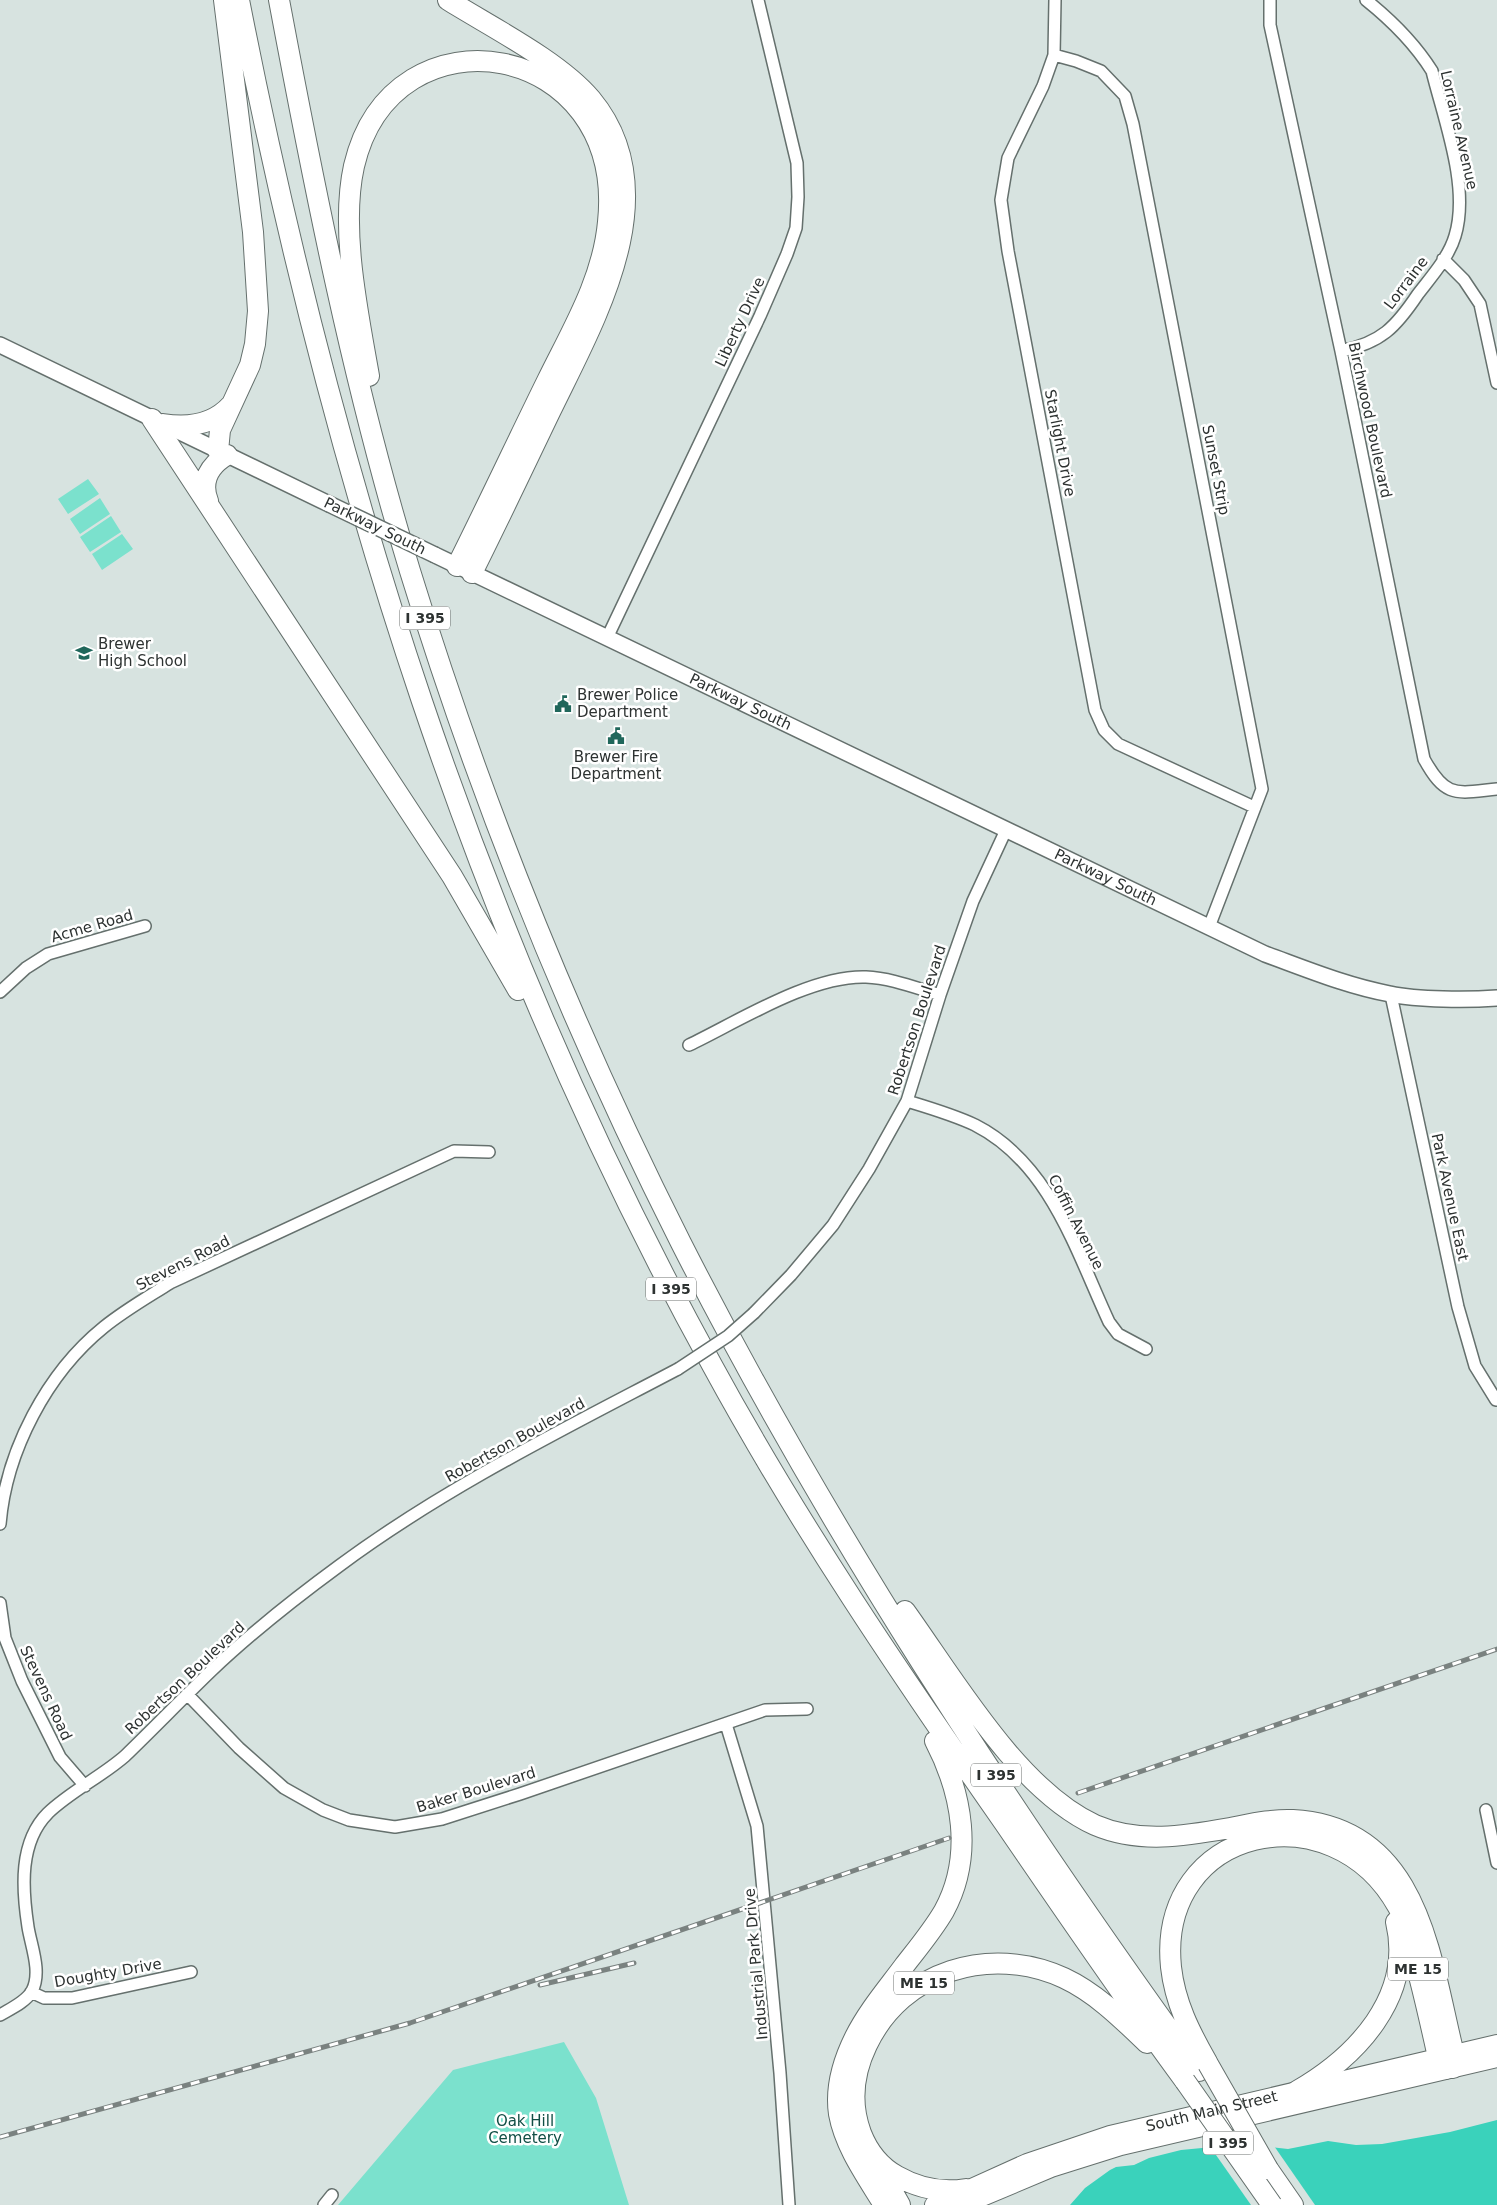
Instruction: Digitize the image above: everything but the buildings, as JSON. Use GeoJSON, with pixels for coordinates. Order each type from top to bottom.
{"type":"FeatureCollection","features":[{"type":"Feature","properties":{"kind":"highway"},"geometry":{"type":"LineString","coordinates":[[210,505],[204,487],[207,476],[223,453],[220,430],[253,354],[258,323],[258,289],[224,0]]}},
{"type":"Feature","properties":{"kind":"highway","name":"I 395"},"geometry":{"type":"LineString","coordinates":[[239,0],[282,203],[316,347],[386,597],[430,728],[488,886],[537,1005],[602,1149],[676,1298],[742,1419],[818,1546],[883,1647],[1197,2072]]}},
{"type":"Feature","properties":{"kind":"highway","name":"I 395"},"geometry":{"type":"LineString","coordinates":[[279,0],[336,289],[388,494],[456,712],[499,829],[563,989],[613,1103],[676,1232],[738,1351],[805,1471],[901,1628],[986,1760],[1197,2072],[1272,2205]]}},
{"type":"Feature","properties":{"kind":"highway"},"geometry":{"type":"LineString","coordinates":[[448,0],[552,65],[588,96],[602,116],[614,141],[621,166],[624,194],[620,246],[603,301],[465,570]]}},
{"type":"Feature","properties":{"kind":"highway"},"geometry":{"type":"LineString","coordinates":[[388,494],[361,327],[350,238],[350,192],[358,154],[366,132],[381,108],[399,90],[420,76],[443,66],[470,61],[487,61],[515,66],[542,77],[557,87],[571,99],[588,120],[600,144],[606,162],[609,190],[608,225],[600,264],[590,294],[465,570]]}},
{"type":"Feature","properties":{"kind":"highway"},"geometry":{"type":"LineString","coordinates":[[158,421],[188,426],[213,420],[226,410],[235,399]]}},
{"type":"Feature","properties":{"kind":"highway"},"geometry":{"type":"LineString","coordinates":[[158,421],[210,505],[480,921],[516,985],[602,1149]]}},
{"type":"Feature","properties":{"kind":"highway"},"geometry":{"type":"LineString","coordinates":[[805,1471],[1000,1742],[1033,1779],[1068,1809],[1087,1821],[1112,1831],[1151,1837],[1188,1835],[1273,1821],[1304,1821],[1345,1834],[1364,1844],[1382,1859],[1404,1884],[1418,1915],[1447,2062]]}},
{"type":"Feature","properties":{"kind":"highway"},"geometry":{"type":"LineString","coordinates":[[883,1647],[947,1765],[958,1803],[962,1841],[959,1871],[944,1910],[863,2023],[849,2050],[840,2077],[838,2105],[844,2131],[884,2205]]}},
{"type":"Feature","properties":{"kind":"highway","name":"ME 15"},"geometry":{"type":"LineString","coordinates":[[1197,2072],[1171,1966],[1171,1943],[1174,1922],[1184,1896],[1199,1874],[1219,1856],[1234,1847],[1258,1838],[1284,1835],[1311,1839],[1336,1848],[1357,1860],[1394,1899],[1404,1920],[1447,2062]]}},
{"type":"Feature","properties":{"kind":"highway"},"geometry":{"type":"LineString","coordinates":[[1297,2091],[1336,2065],[1358,2046],[1376,2023],[1391,1991],[1398,1961],[1397,1927],[1391,1906],[1374,1876]]}},
{"type":"Feature","properties":{"kind":"highway","name":"ME 15"},"geometry":{"type":"LineString","coordinates":[[964,2197],[910,2183],[884,2167],[869,2151],[857,2121],[854,2092],[858,2065],[870,2039],[885,2016],[904,1997],[927,1981],[964,1967],[990,1963],[1015,1964],[1043,1970],[1064,1978],[1197,2072],[1268,2169]]}},
{"type":"Feature","properties":{"kind":"highway"},"geometry":{"type":"LineString","coordinates":[[869,2151],[900,2205]]}},
{"type":"Feature","properties":{"kind":"highway","name":"I 395"},"geometry":{"type":"LineString","coordinates":[[1268,2169],[1293,2205]]}},
{"type":"Feature","properties":{"kind":"main road","name":"Parkway South"},"geometry":{"type":"LineString","coordinates":[[0,345],[1265,954],[1308,970],[1391,995],[1475,1000],[1497,998]]}},
{"type":"Feature","properties":{"kind":"main road","name":"South Main Street"},"geometry":{"type":"LineString","coordinates":[[934,2205],[1120,2146],[1447,2062],[1497,2044]]}},
{"type":"Feature","properties":{"kind":"main road","name":"South Main Street"},"geometry":{"type":"LineString","coordinates":[[964,2197],[1027,2163],[1083,2143],[1136,2128],[1297,2091],[1447,2062],[1497,2058]]}},
{"type":"Feature","properties":{"kind":"street","name":"Liberty Drive"},"geometry":{"type":"LineString","coordinates":[[607,638],[760,316],[787,254],[796,228],[798,197],[797,163],[758,0]]}},
{"type":"Feature","properties":{"kind":"street","name":"Starlight Drive"},"geometry":{"type":"LineString","coordinates":[[1055,0],[1054,55],[1043,86],[1008,158],[1001,200],[1010,260],[1095,710],[1104,730],[1118,744],[1254,807]]}},
{"type":"Feature","properties":{"kind":"street","name":"Birchwood Boulevard"},"geometry":{"type":"LineString","coordinates":[[1270,0],[1270,25],[1341,351],[1424,759],[1435,780],[1456,793],[1497,789]]}},
{"type":"Feature","properties":{"kind":"street","name":"Lorraine Avenue"},"geometry":{"type":"LineString","coordinates":[[1372,2],[1422,55],[1432,71],[1459,180],[1460,209],[1455,237],[1443,259]]}},
{"type":"Feature","properties":{"kind":"street","name":"Sunset Strip"},"geometry":{"type":"LineString","coordinates":[[1054,55],[1076,60],[1101,72],[1125,96],[1133,124],[1262,789],[1209,927]]}},
{"type":"Feature","properties":{"kind":"street","name":"Lorraine"},"geometry":{"type":"LineString","coordinates":[[1341,351],[1365,346],[1385,333],[1406,312],[1443,259]]}},
{"type":"Feature","properties":{"kind":"street"},"geometry":{"type":"LineString","coordinates":[[1443,259],[1464,280],[1480,304],[1497,383]]}},
{"type":"Feature","properties":{"kind":"street","name":"Robertson Boulevard"},"geometry":{"type":"LineString","coordinates":[[31,1992],[36,1970],[27,1925],[24,1873],[26,1849],[36,1827],[50,1811],[123,1757],[228,1655],[287,1605],[401,1523],[482,1474],[678,1369],[728,1336],[754,1313],[791,1275],[834,1226],[856,1192],[907,1101],[940,995],[973,901],[1006,830]]}},
{"type":"Feature","properties":{"kind":"street","name":"Acme Road"},"geometry":{"type":"LineString","coordinates":[[0,992],[26,968],[48,954],[145,926]]}},
{"type":"Feature","properties":{"kind":"street"},"geometry":{"type":"LineString","coordinates":[[689,1045],[804,990],[828,981],[846,978],[881,979],[940,995]]}},
{"type":"Feature","properties":{"kind":"street","name":"Park Avenue East"},"geometry":{"type":"LineString","coordinates":[[1391,995],[1458,1308],[1475,1366],[1496,1400]]}},
{"type":"Feature","properties":{"kind":"street","name":"Coffin Avenue"},"geometry":{"type":"LineString","coordinates":[[907,1101],[975,1126],[1003,1142],[1023,1160],[1042,1184],[1054,1204],[1110,1322],[1118,1334],[1146,1350]]}},
{"type":"Feature","properties":{"kind":"street","name":"Stevens Road"},"geometry":{"type":"LineString","coordinates":[[0,1524],[9,1476],[23,1437],[40,1404],[75,1354],[104,1327],[170,1283],[454,1151],[489,1152]]}},
{"type":"Feature","properties":{"kind":"street","name":"Stevens Road"},"geometry":{"type":"LineString","coordinates":[[0,1603],[5,1638],[22,1681],[60,1757],[85,1786]]}},
{"type":"Feature","properties":{"kind":"street","name":"Baker Boulevard"},"geometry":{"type":"LineString","coordinates":[[187,1694],[239,1748],[284,1788],[323,1810],[349,1820],[395,1827],[419,1824],[451,1816],[765,1710],[807,1709]]}},
{"type":"Feature","properties":{"kind":"street","name":"Industrial Park Drive"},"geometry":{"type":"LineString","coordinates":[[726,1724],[757,1826],[780,2073],[789,2205]]}},
{"type":"Feature","properties":{"kind":"street"},"geometry":{"type":"LineString","coordinates":[[1486,1810],[1497,1863]]}},
{"type":"Feature","properties":{"kind":"street","name":"Doughty Drive"},"geometry":{"type":"LineString","coordinates":[[31,1992],[44,1998],[72,1998],[191,1972]]}},
{"type":"Feature","properties":{"kind":"street"},"geometry":{"type":"LineString","coordinates":[[0,2015],[24,2000],[31,1992]]}},
{"type":"Feature","properties":{"kind":"street"},"geometry":{"type":"LineString","coordinates":[[324,2205],[332,2195]]}},
{"type":"Feature","properties":{"kind":"green space"},"geometry":{"type":"Polygon","coordinates":[[[88,479],[99,494],[68,514],[58,499],[88,479]]]}},
{"type":"Feature","properties":{"kind":"green space"},"geometry":{"type":"Polygon","coordinates":[[[100,498],[110,514],[80,534],[70,519],[100,498]]]}},
{"type":"Feature","properties":{"kind":"green space"},"geometry":{"type":"Polygon","coordinates":[[[111,516],[121,532],[90,552],[80,537],[111,516]]]}},
{"type":"Feature","properties":{"kind":"green space"},"geometry":{"type":"Polygon","coordinates":[[[122,534],[133,549],[102,570],[92,554],[122,534]]]}},
{"type":"Feature","properties":{"kind":"green space","name":"Oak Hill Cemetery"},"geometry":{"type":"Polygon","coordinates":[[[564,2042],[596,2098],[629,2205],[338,2205],[453,2070],[564,2042]]]}},
{"type":"Feature","properties":{"kind":"shaded area"},"geometry":{"type":"Polygon","coordinates":[[[1497,2120],[1497,2205],[1070,2205],[1085,2188],[1116,2167],[1134,2165],[1149,2158],[1181,2150],[1244,2144],[1288,2149],[1328,2141],[1356,2145],[1382,2144],[1450,2132],[1497,2120]]]}},
{"type":"Feature","properties":{"kind":"pier"},"geometry":{"type":"Polygon","coordinates":[[[1244,2142],[1272,2143],[1315,2205],[1251,2205],[1209,2145],[1244,2142]]]}},
{"type":"Feature","properties":{"kind":"railway"},"geometry":{"type":"LineString","coordinates":[[1078,1793],[1497,1649]]}},
{"type":"Feature","properties":{"kind":"railway"},"geometry":{"type":"LineString","coordinates":[[0,2137],[410,2023],[949,1838]]}},
{"type":"Feature","properties":{"kind":"railway"},"geometry":{"type":"LineString","coordinates":[[540,1985],[634,1963]]}},
{"type":"Feature","properties":{"kind":"place","name":"Brewer High School"},"geometry":{"type":"Point","coordinates":[84,653]}},
{"type":"Feature","properties":{"kind":"place","name":"Brewer Police Department"},"geometry":{"type":"Point","coordinates":[563,704]}},
{"type":"Feature","properties":{"kind":"place","name":"Brewer Fire Department"},"geometry":{"type":"Point","coordinates":[616,736]}}]}
